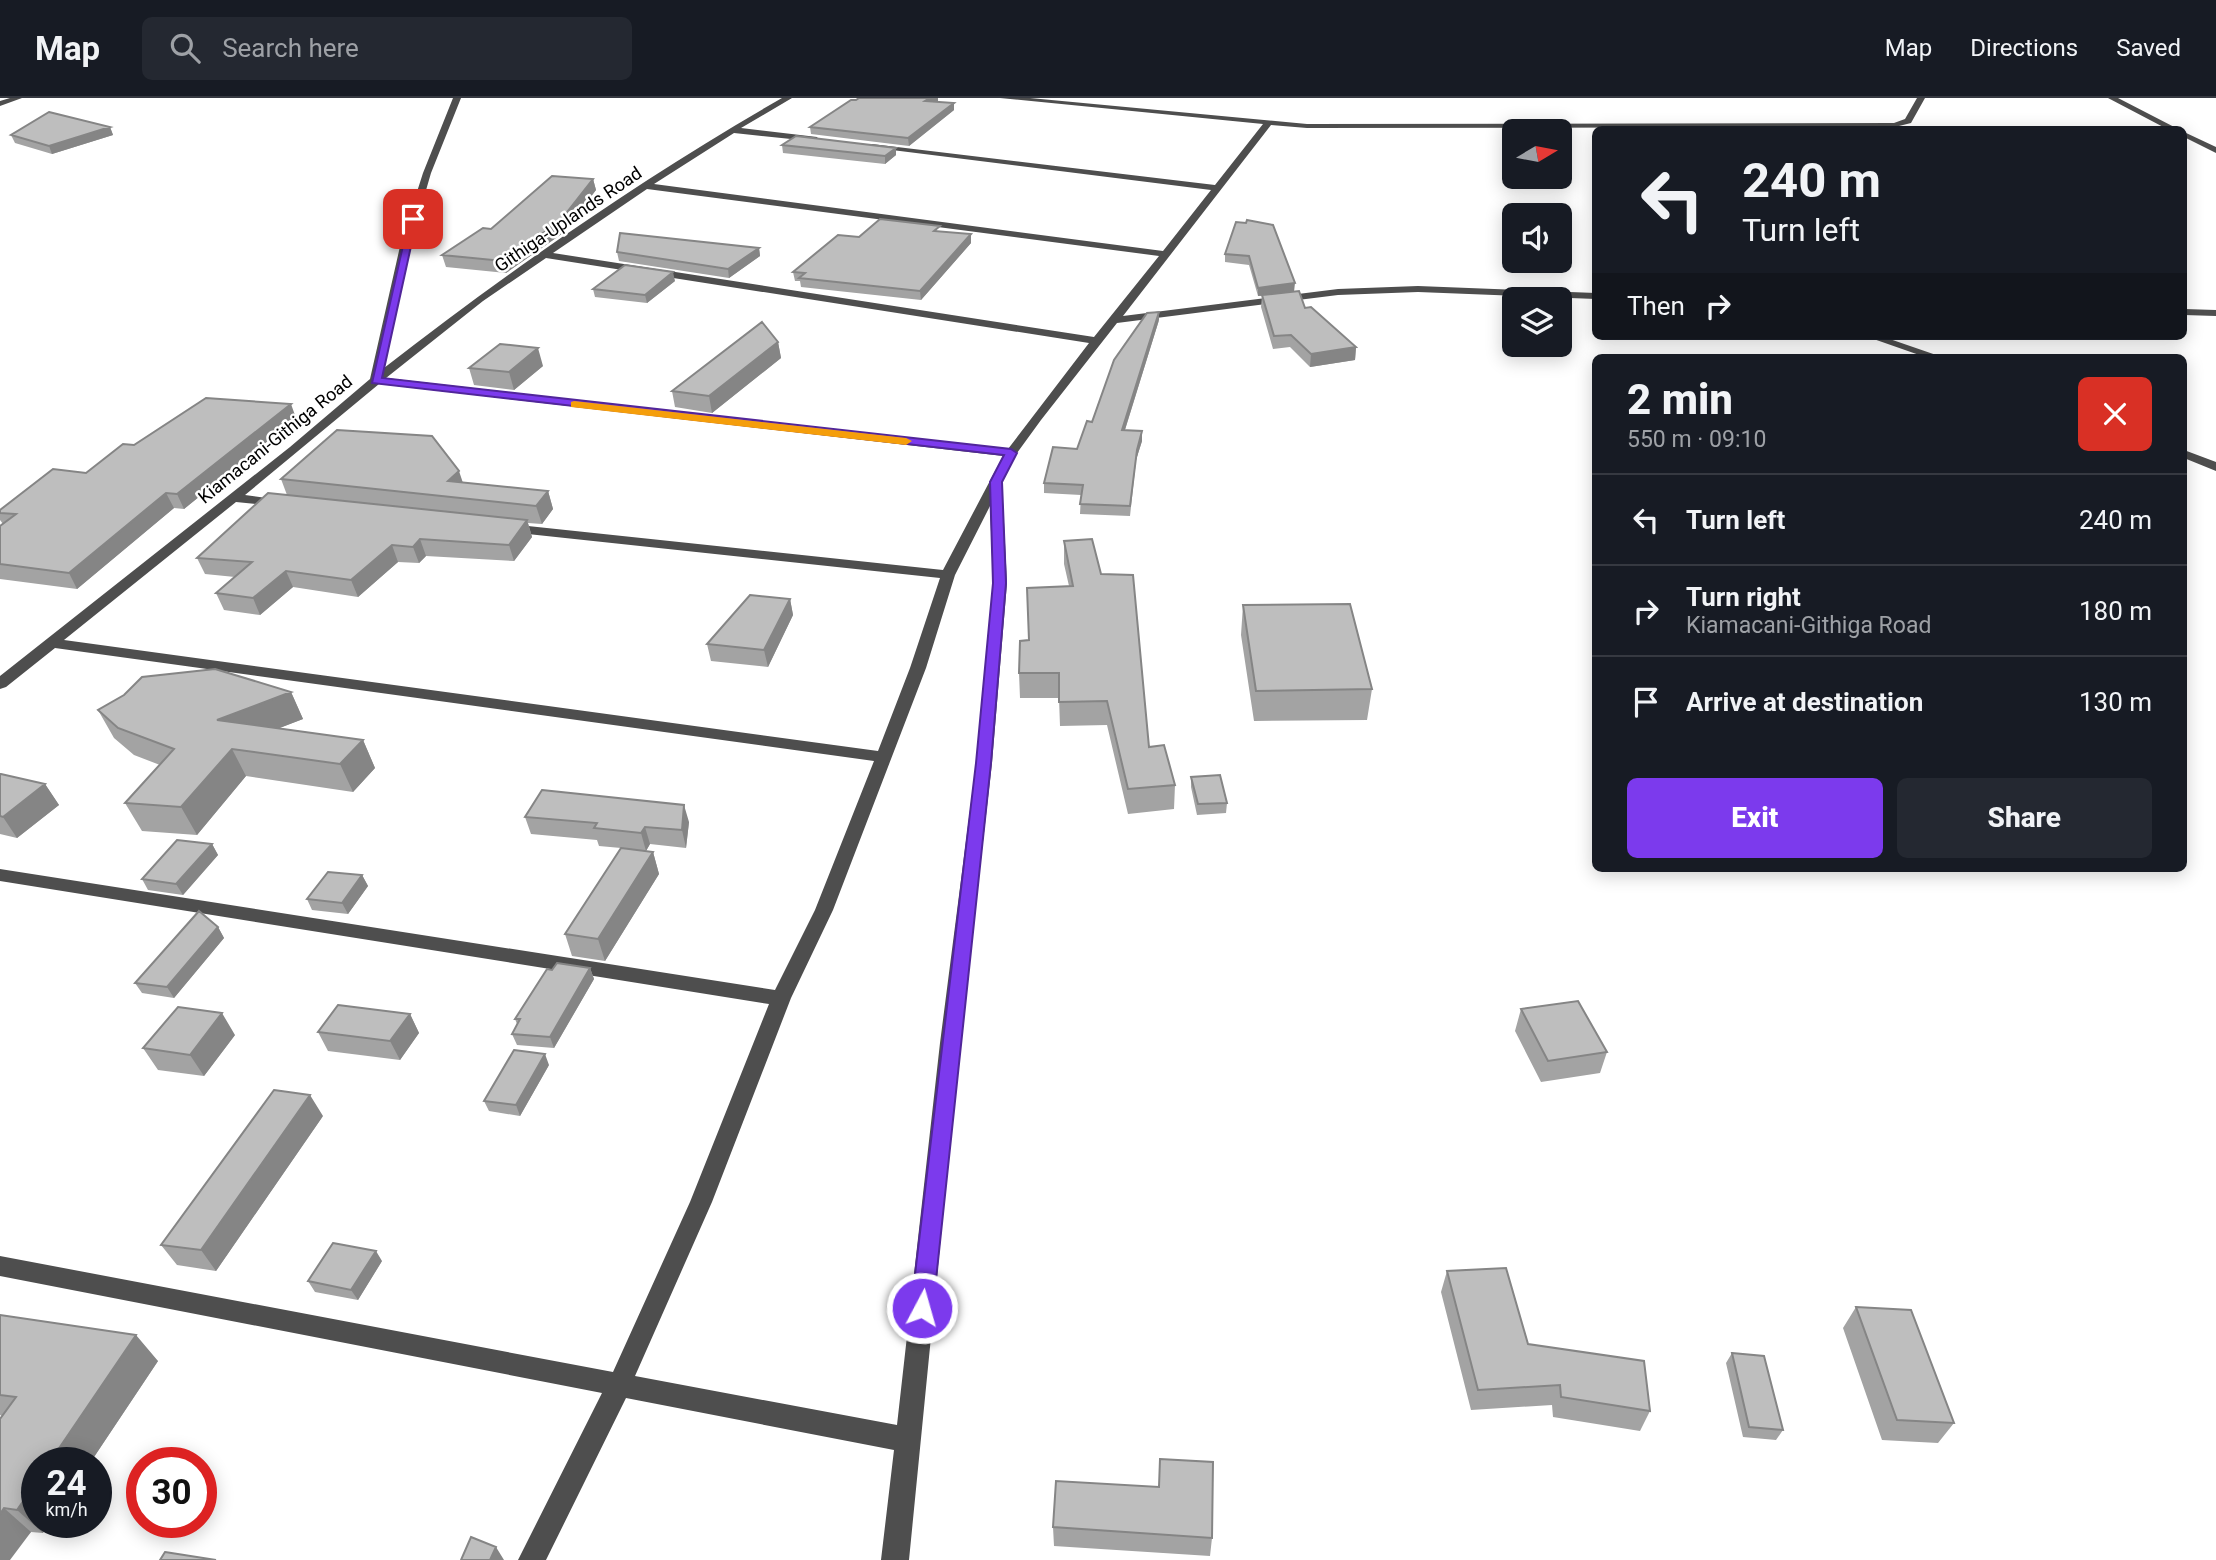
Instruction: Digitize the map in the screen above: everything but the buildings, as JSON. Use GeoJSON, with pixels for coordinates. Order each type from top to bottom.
{"type":"FeatureCollection","features":[{"type":"Feature","properties":{"kind":"street"},"geometry":{"type":"LineString","coordinates":[[0,104],[19,98]]}},
{"type":"Feature","properties":{"kind":"street","name":"Kiamacani-Githiga Road"},"geometry":{"type":"LineString","coordinates":[[0,684],[376,380],[406,242],[427,173],[457,98]]}},
{"type":"Feature","properties":{"kind":"street","name":"Githiga-Uplands Road"},"geometry":{"type":"LineString","coordinates":[[376,380],[480,299],[544,255],[645,186],[788,98]]}},
{"type":"Feature","properties":{"kind":"street"},"geometry":{"type":"LineString","coordinates":[[1004,98],[1268,124],[1592,127]]}},
{"type":"Feature","properties":{"kind":"street"},"geometry":{"type":"LineString","coordinates":[[1875,126],[1908,121],[1921,98]]}},
{"type":"Feature","properties":{"kind":"street"},"geometry":{"type":"LineString","coordinates":[[2112,98],[2168,126]]}},
{"type":"Feature","properties":{"kind":"street"},"geometry":{"type":"LineString","coordinates":[[531,1560],[619,1385],[701,1202],[781,998],[824,910],[918,668],[948,575],[1011,453],[1268,124]]}},
{"type":"Feature","properties":{"kind":"street"},"geometry":{"type":"LineString","coordinates":[[733,130],[827,141]]}},
{"type":"Feature","properties":{"kind":"street"},"geometry":{"type":"LineString","coordinates":[[2187,136],[2216,150]]}},
{"type":"Feature","properties":{"kind":"street"},"geometry":{"type":"LineString","coordinates":[[866,146],[1218,188]]}},
{"type":"Feature","properties":{"kind":"street"},"geometry":{"type":"LineString","coordinates":[[645,186],[1166,254]]}},
{"type":"Feature","properties":{"kind":"street"},"geometry":{"type":"LineString","coordinates":[[544,255],[1097,341]]}},
{"type":"Feature","properties":{"kind":"street"},"geometry":{"type":"LineString","coordinates":[[1113,320],[1338,292],[1418,289],[1592,296]]}},
{"type":"Feature","properties":{"kind":"street"},"geometry":{"type":"LineString","coordinates":[[2187,312],[2216,313]]}},
{"type":"Feature","properties":{"kind":"street"},"geometry":{"type":"LineString","coordinates":[[1883,340],[1927,354]]}},
{"type":"Feature","properties":{"kind":"street"},"geometry":{"type":"LineString","coordinates":[[376,380],[1011,453]]}},
{"type":"Feature","properties":{"kind":"street"},"geometry":{"type":"LineString","coordinates":[[2187,455],[2216,467]]}},
{"type":"Feature","properties":{"kind":"street"},"geometry":{"type":"LineString","coordinates":[[895,1560],[950,1043],[984,763],[1000,583],[996,482]]}},
{"type":"Feature","properties":{"kind":"street"},"geometry":{"type":"LineString","coordinates":[[233,498],[302,506]]}},
{"type":"Feature","properties":{"kind":"street"},"geometry":{"type":"LineString","coordinates":[[494,526],[948,575]]}},
{"type":"Feature","properties":{"kind":"street"},"geometry":{"type":"LineString","coordinates":[[52,643],[883,757]]}},
{"type":"Feature","properties":{"kind":"street"},"geometry":{"type":"LineString","coordinates":[[0,875],[781,998]]}},
{"type":"Feature","properties":{"kind":"street"},"geometry":{"type":"LineString","coordinates":[[0,1265],[908,1440]]}},
{"type":"Feature","properties":{"kind":"slow traffic"},"geometry":{"type":"LineString","coordinates":[[574,404],[906,441]]}},
{"type":"Feature","properties":{"kind":"route"},"geometry":{"type":"LineString","coordinates":[[413,219],[376,380],[1011,453],[996,482],[1000,583],[984,763],[950,1043],[922,1308]]}}]}
